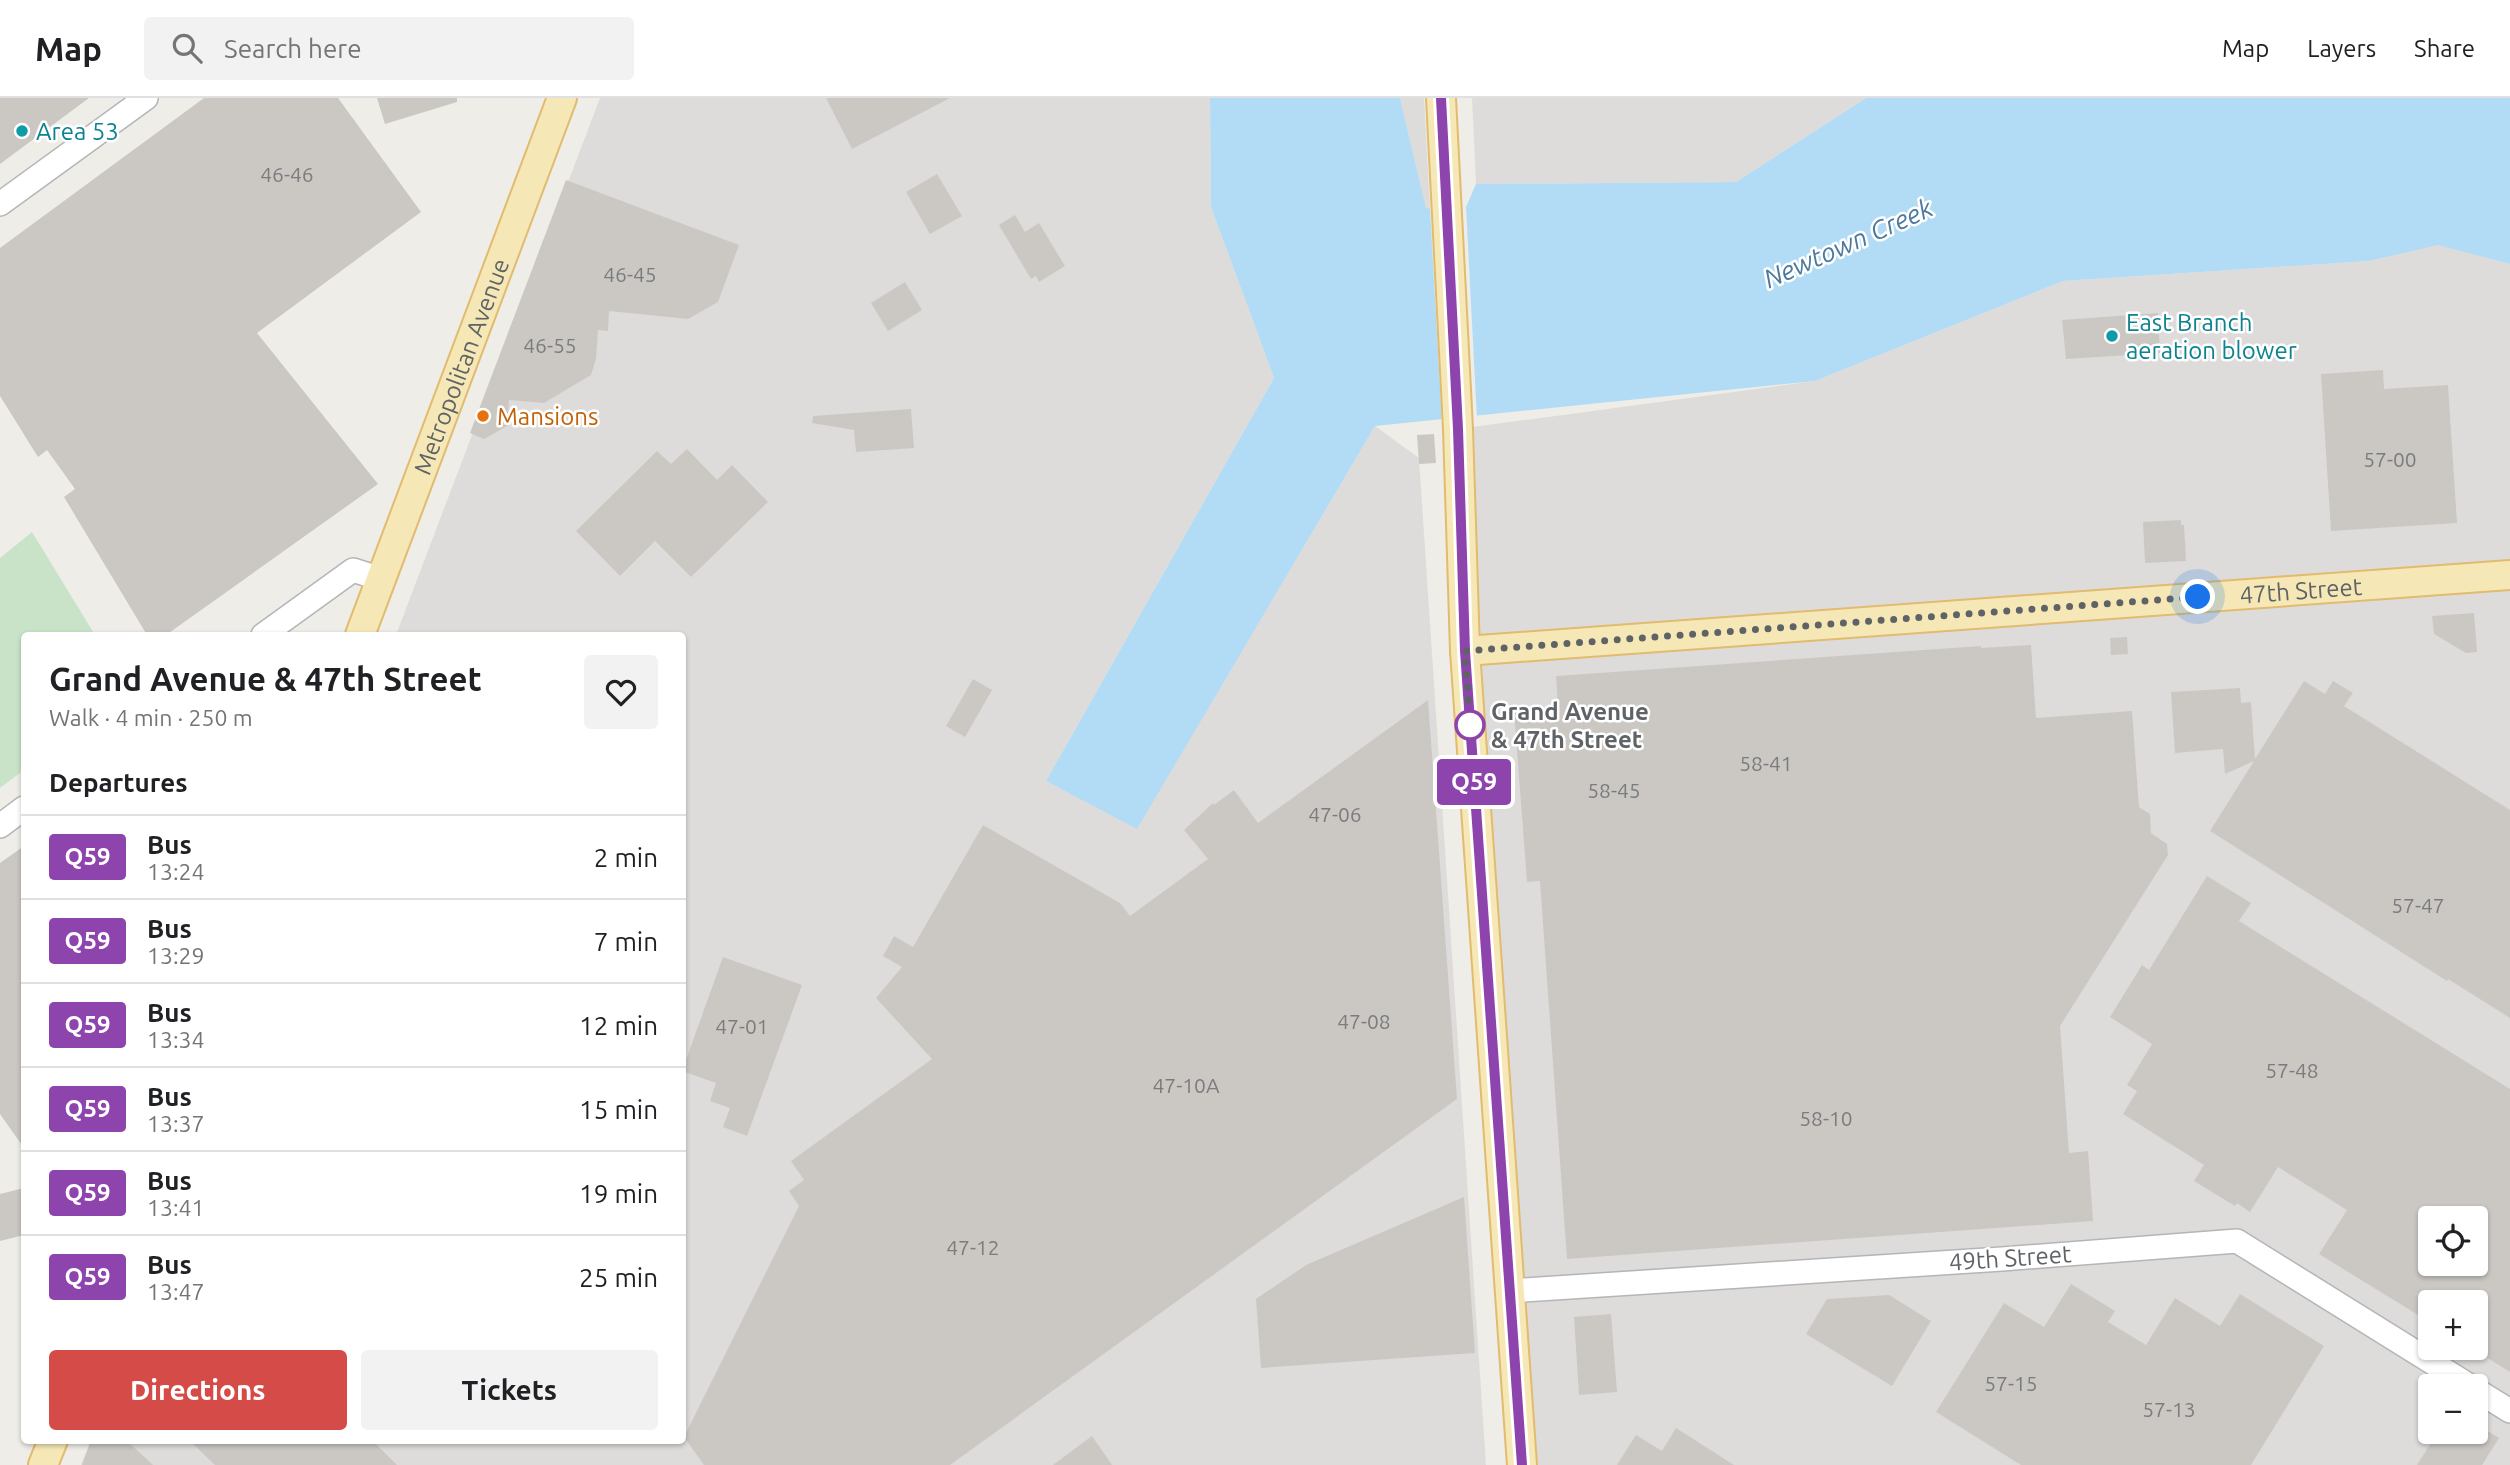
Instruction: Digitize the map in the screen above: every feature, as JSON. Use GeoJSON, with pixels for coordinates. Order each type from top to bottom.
{"type":"FeatureCollection","features":[{"type":"Feature","properties":{"kind":"main road","name":"Metropolitan Avenue"},"geometry":{"type":"LineString","coordinates":[[361,632],[562,98]]}},
{"type":"Feature","properties":{"kind":"main road"},"geometry":{"type":"LineString","coordinates":[[1441,98],[1458,429],[1465,651],[1522,1465]]}},
{"type":"Feature","properties":{"kind":"main road","name":"47th Street"},"geometry":{"type":"LineString","coordinates":[[1465,651],[2510,575]]}},
{"type":"Feature","properties":{"kind":"main road"},"geometry":{"type":"LineString","coordinates":[[43,1465],[51,1444]]}},
{"type":"Feature","properties":{"kind":"street"},"geometry":{"type":"LineString","coordinates":[[0,204],[146,98]]}},
{"type":"Feature","properties":{"kind":"street"},"geometry":{"type":"LineString","coordinates":[[267,632],[353,570],[381,579]]}},
{"type":"Feature","properties":{"kind":"street"},"geometry":{"type":"LineString","coordinates":[[0,826],[21,810]]}},
{"type":"Feature","properties":{"kind":"street","name":"49th Street"},"geometry":{"type":"LineString","coordinates":[[1508,1290],[2002,1259],[2237,1241],[2451,1374]]}},
{"type":"Feature","properties":{"kind":"street"},"geometry":{"type":"LineString","coordinates":[[2488,1397],[2510,1411]]}},
{"type":"Feature","properties":{"kind":"shaded area"},"geometry":{"type":"Polygon","coordinates":[[[600,98],[1210,98],[1211,207],[1274,378],[1046,781],[1137,828],[1375,426],[1419,458],[1486,1465],[81,1465],[89,1444],[686,1444],[686,632],[397,632],[600,98]]]}},
{"type":"Feature","properties":{"kind":"shaded area"},"geometry":{"type":"Polygon","coordinates":[[[1400,98],[1424,98],[1430,209],[1426,209],[1400,98]]]}},
{"type":"Feature","properties":{"kind":"shaded area"},"geometry":{"type":"Polygon","coordinates":[[[1472,98],[1866,98],[1736,182],[1476,184],[1472,98]]]}},
{"type":"Feature","properties":{"kind":"shaded area"},"geometry":{"type":"Polygon","coordinates":[[[2438,244],[2510,264],[2510,1465],[1523,1465],[1458,429],[1815,381],[2063,281],[2369,261],[2438,244]]]}},
{"type":"Feature","properties":{"kind":"green space"},"geometry":{"type":"Polygon","coordinates":[[[32,532],[93,632],[21,632],[21,772],[0,788],[0,558],[32,532]]]}},
{"type":"Feature","properties":{"kind":"water","name":"Newtown Creek"},"geometry":{"type":"Polygon","coordinates":[[[1210,98],[1400,98],[1426,208],[1430,209],[1466,207],[1476,184],[1736,182],[1866,98],[2510,98],[2510,264],[2438,245],[2369,261],[2063,281],[1815,381],[1375,426],[1137,829],[1046,781],[1274,378],[1211,207],[1210,98]]]}},
{"type":"Feature","properties":{"kind":"pier"},"geometry":{"type":"Polygon","coordinates":[[[1466,207],[1477,419],[1442,422],[1430,209],[1466,207]]]}},
{"type":"Feature","properties":{"kind":"building","name":"Area 53"},"geometry":{"type":"Polygon","coordinates":[[[0,98],[89,98],[0,164],[0,98]]]}},
{"type":"Feature","properties":{"kind":"building"},"geometry":{"type":"Polygon","coordinates":[[[204,98],[338,98],[421,212],[257,333],[378,484],[170,632],[145,632],[64,497],[75,489],[47,450],[38,457],[0,396],[0,248],[204,98]]]}},
{"type":"Feature","properties":{"kind":"building"},"geometry":{"type":"Polygon","coordinates":[[[377,98],[457,98],[457,102],[385,124],[377,98]]]}},
{"type":"Feature","properties":{"kind":"building"},"geometry":{"type":"Polygon","coordinates":[[[826,98],[950,98],[852,149],[826,98]]]}},
{"type":"Feature","properties":{"kind":"building"},"geometry":{"type":"Polygon","coordinates":[[[937,174],[962,216],[930,234],[906,192],[937,174]]]}},
{"type":"Feature","properties":{"kind":"building"},"geometry":{"type":"Polygon","coordinates":[[[566,180],[739,245],[718,302],[688,319],[609,311],[608,331],[598,330],[596,359],[591,375],[544,403],[509,400],[507,426],[484,439],[470,433],[566,180]]]}},
{"type":"Feature","properties":{"kind":"building"},"geometry":{"type":"Polygon","coordinates":[[[1015,215],[1025,232],[1039,223],[1065,266],[1039,282],[1036,276],[1031,279],[999,225],[1015,215]]]}},
{"type":"Feature","properties":{"kind":"building"},"geometry":{"type":"Polygon","coordinates":[[[905,282],[922,310],[888,331],[871,303],[905,282]]]}},
{"type":"Feature","properties":{"kind":"building","name":"East Branch aeration blower"},"geometry":{"type":"Polygon","coordinates":[[[2158,313],[2160,353],[2066,359],[2062,320],[2158,313]]]}},
{"type":"Feature","properties":{"kind":"building"},"geometry":{"type":"Polygon","coordinates":[[[2383,370],[2384,389],[2448,385],[2457,523],[2331,531],[2321,374],[2383,370]]]}},
{"type":"Feature","properties":{"kind":"building"},"geometry":{"type":"Polygon","coordinates":[[[911,409],[914,448],[856,452],[854,430],[812,423],[813,416],[911,409]]]}},
{"type":"Feature","properties":{"kind":"building"},"geometry":{"type":"Polygon","coordinates":[[[1434,434],[1436,463],[1419,464],[1417,435],[1434,434]]]}},
{"type":"Feature","properties":{"kind":"building"},"geometry":{"type":"Polygon","coordinates":[[[687,449],[717,480],[732,465],[768,502],[691,577],[655,541],[620,576],[576,531],[657,451],[671,464],[687,449]]]}},
{"type":"Feature","properties":{"kind":"building"},"geometry":{"type":"Polygon","coordinates":[[[2181,520],[2181,525],[2184,525],[2186,561],[2145,563],[2143,522],[2181,520]]]}},
{"type":"Feature","properties":{"kind":"building"},"geometry":{"type":"Polygon","coordinates":[[[2474,613],[2477,652],[2466,653],[2434,634],[2432,616],[2474,613]]]}},
{"type":"Feature","properties":{"kind":"building"},"geometry":{"type":"Polygon","coordinates":[[[2127,637],[2128,654],[2111,655],[2110,638],[2127,637]]]}},
{"type":"Feature","properties":{"kind":"building"},"geometry":{"type":"Polygon","coordinates":[[[2031,645],[2036,718],[2132,711],[2139,807],[2150,814],[2151,833],[2167,844],[2168,855],[2060,1026],[2069,1153],[2088,1151],[2093,1221],[1567,1259],[1540,881],[1527,882],[1514,711],[1558,708],[1556,676],[1981,646],[2031,645]]]}},
{"type":"Feature","properties":{"kind":"building"},"geometry":{"type":"Polygon","coordinates":[[[973,679],[992,690],[965,737],[946,726],[973,679]]]}},
{"type":"Feature","properties":{"kind":"building"},"geometry":{"type":"Polygon","coordinates":[[[2304,681],[2325,694],[2333,681],[2353,693],[2344,706],[2510,810],[2510,1018],[2210,831],[2254,761],[2225,774],[2223,749],[2175,753],[2171,692],[2240,688],[2241,703],[2251,702],[2255,759],[2304,681]]]}},
{"type":"Feature","properties":{"kind":"building"},"geometry":{"type":"Polygon","coordinates":[[[1428,700],[1457,1099],[950,1465],[704,1465],[686,1440],[686,1433],[799,1206],[789,1191],[804,1180],[791,1161],[932,1059],[876,998],[902,967],[883,956],[894,936],[913,947],[983,825],[1120,903],[1130,916],[1208,859],[1184,830],[1213,803],[1214,805],[1234,790],[1258,823],[1428,700]]]}},
{"type":"Feature","properties":{"kind":"building"},"geometry":{"type":"Polygon","coordinates":[[[21,848],[21,1144],[0,1114],[0,863],[21,848]]]}},
{"type":"Feature","properties":{"kind":"building"},"geometry":{"type":"Polygon","coordinates":[[[2207,876],[2251,903],[2239,921],[2510,1089],[2510,1372],[2488,1358],[2488,1290],[2418,1290],[2418,1315],[2319,1254],[2347,1210],[2278,1167],[2250,1212],[2237,1203],[2235,1206],[2194,1181],[2204,1165],[2123,1114],[2137,1091],[2127,1085],[2152,1044],[2110,1017],[2142,965],[2149,970],[2207,876]]]}},
{"type":"Feature","properties":{"kind":"building"},"geometry":{"type":"Polygon","coordinates":[[[723,957],[802,985],[747,1136],[723,1127],[730,1108],[710,1101],[716,1083],[686,1072],[686,1060],[723,957]]]}},
{"type":"Feature","properties":{"kind":"building"},"geometry":{"type":"Polygon","coordinates":[[[21,1189],[21,1236],[0,1241],[0,1194],[21,1189]]]}},
{"type":"Feature","properties":{"kind":"building"},"geometry":{"type":"Polygon","coordinates":[[[1464,1197],[1475,1353],[1261,1368],[1256,1299],[1306,1265],[1464,1197]]]}},
{"type":"Feature","properties":{"kind":"building"},"geometry":{"type":"Polygon","coordinates":[[[2071,1284],[2115,1311],[2108,1322],[2146,1345],[2175,1298],[2220,1326],[2240,1294],[2324,1346],[2251,1465],[2021,1465],[1936,1412],[2004,1303],[2044,1327],[2071,1284]]]}},
{"type":"Feature","properties":{"kind":"building"},"geometry":{"type":"Polygon","coordinates":[[[1889,1295],[1931,1321],[1892,1386],[1806,1334],[1827,1299],[1889,1295]]]}},
{"type":"Feature","properties":{"kind":"building"},"geometry":{"type":"Polygon","coordinates":[[[1611,1314],[1617,1392],[1579,1395],[1574,1317],[1611,1314]]]}},
{"type":"Feature","properties":{"kind":"building"},"geometry":{"type":"Polygon","coordinates":[[[1676,1428],[1734,1465],[1617,1465],[1636,1435],[1662,1451],[1676,1428]]]}},
{"type":"Feature","properties":{"kind":"building"},"geometry":{"type":"Polygon","coordinates":[[[2488,1431],[2499,1438],[2482,1465],[2417,1465],[2430,1444],[2488,1444],[2488,1431]]]}},
{"type":"Feature","properties":{"kind":"building"},"geometry":{"type":"Polygon","coordinates":[[[1092,1436],[1112,1465],[1053,1465],[1092,1436]]]}},
{"type":"Feature","properties":{"kind":"building"},"geometry":{"type":"Polygon","coordinates":[[[90,1444],[130,1444],[153,1465],[82,1465],[90,1444]]]}},
{"type":"Feature","properties":{"kind":"building"},"geometry":{"type":"Polygon","coordinates":[[[193,1444],[376,1444],[397,1465],[215,1465],[193,1444]]]}},
{"type":"Feature","properties":{"kind":"bus line","name":"Q59"},"geometry":{"type":"LineString","coordinates":[[1441,98],[1458,429],[1465,651],[1522,1465]]}},
{"type":"Feature","properties":{"kind":"place","name":"Area 53"},"geometry":{"type":"Point","coordinates":[22,131]}},
{"type":"Feature","properties":{"kind":"place","name":"East Branch aeration blower"},"geometry":{"type":"Point","coordinates":[2112,336]}},
{"type":"Feature","properties":{"kind":"place","name":"Mansions"},"geometry":{"type":"Point","coordinates":[483,416]}},
{"type":"Feature","properties":{"kind":"place","name":"Grand Avenue & 47th Street"},"geometry":{"type":"Point","coordinates":[1470,725]}},
{"type":"Feature","properties":{"kind":"route"},"geometry":{"type":"LineString","coordinates":[[1470,725],[1465,651],[2198,597]]}}]}
